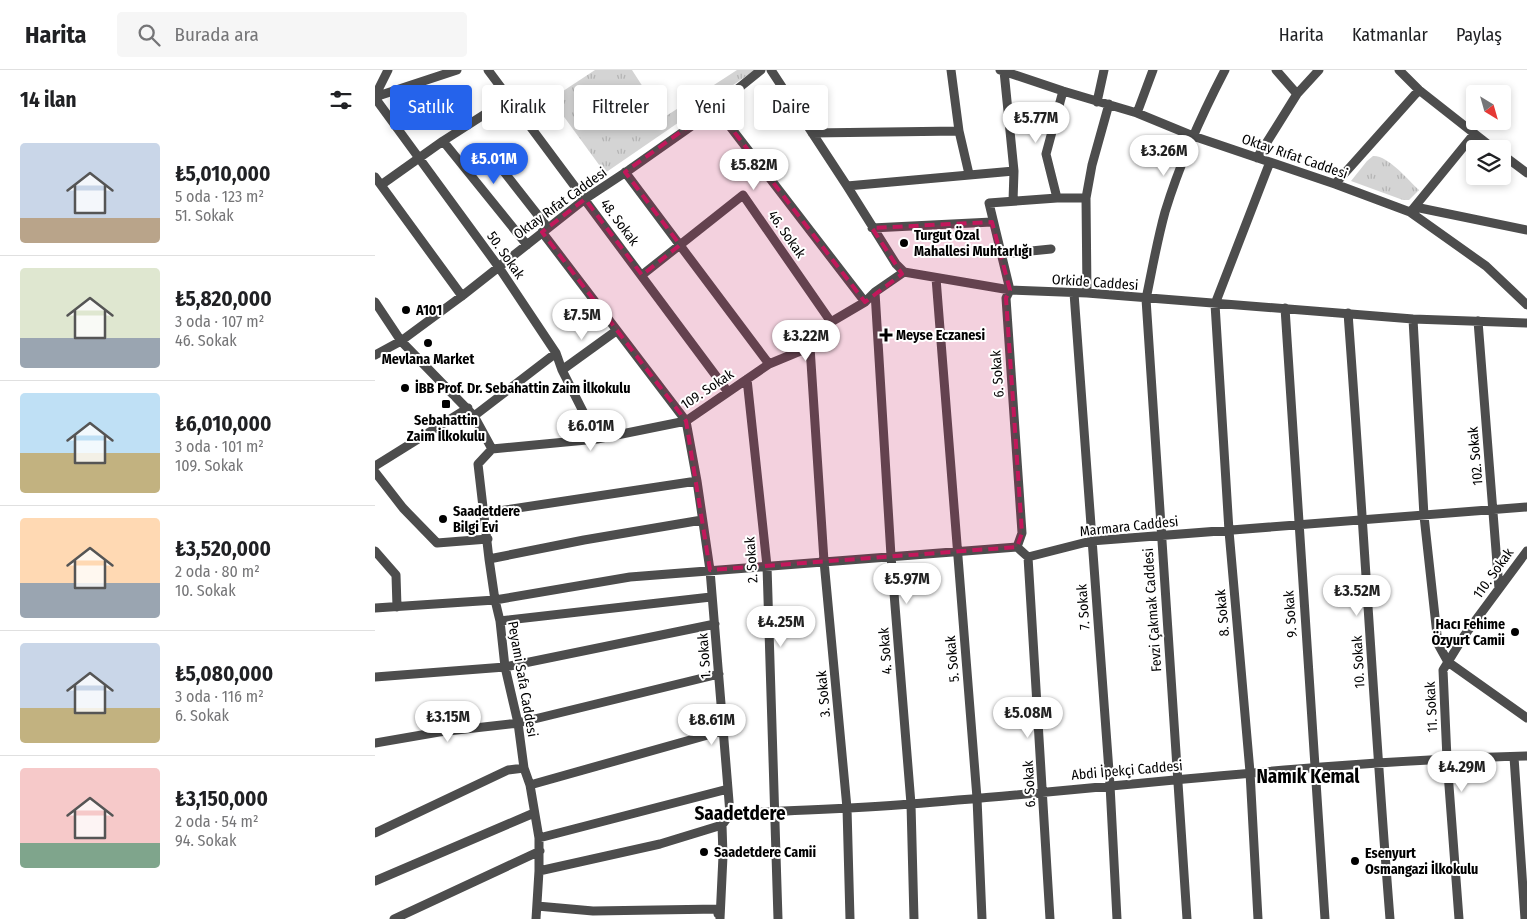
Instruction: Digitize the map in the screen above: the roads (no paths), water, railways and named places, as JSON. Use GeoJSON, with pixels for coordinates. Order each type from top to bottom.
{"type":"FeatureCollection","features":[{"type":"Feature","properties":{"kind":"street"},"geometry":{"type":"LineString","coordinates":[[375,97],[388,70]]}},
{"type":"Feature","properties":{"kind":"street"},"geometry":{"type":"LineString","coordinates":[[375,97],[457,70]]}},
{"type":"Feature","properties":{"kind":"street","name":"48. Sokak"},"geometry":{"type":"LineString","coordinates":[[488,70],[500,85]]}},
{"type":"Feature","properties":{"kind":"street","name":"Oktay Rıfat Caddesi"},"geometry":{"type":"LineString","coordinates":[[742,85],[761,70]]}},
{"type":"Feature","properties":{"kind":"street"},"geometry":{"type":"LineString","coordinates":[[771,70],[847,186],[872,228],[896,264],[904,272]]}},
{"type":"Feature","properties":{"kind":"street"},"geometry":{"type":"LineString","coordinates":[[951,70],[959,131],[969,174]]}},
{"type":"Feature","properties":{"kind":"street"},"geometry":{"type":"LineString","coordinates":[[1002,70],[1014,171],[1013,201],[1086,198]]}},
{"type":"Feature","properties":{"kind":"street","name":"Oktay Rıfat Caddesi"},"geometry":{"type":"LineString","coordinates":[[1002,70],[1024,74],[1063,91],[1137,113],[1193,136],[1413,209],[1486,266],[1527,305]]}},
{"type":"Feature","properties":{"kind":"street"},"geometry":{"type":"LineString","coordinates":[[1097,102],[1104,70]]}},
{"type":"Feature","properties":{"kind":"street"},"geometry":{"type":"LineString","coordinates":[[1137,113],[1153,70]]}},
{"type":"Feature","properties":{"kind":"street","name":"Fevzi Çakmak Caddesi"},"geometry":{"type":"LineString","coordinates":[[1187,919],[1146,299],[1165,211],[1193,136],[1225,70]]}},
{"type":"Feature","properties":{"kind":"street"},"geometry":{"type":"LineString","coordinates":[[1276,70],[1297,94]]}},
{"type":"Feature","properties":{"kind":"street"},"geometry":{"type":"LineString","coordinates":[[1257,158],[1297,94],[1319,70]]}},
{"type":"Feature","properties":{"kind":"street"},"geometry":{"type":"LineString","coordinates":[[1399,70],[1419,90],[1482,140]]}},
{"type":"Feature","properties":{"kind":"street"},"geometry":{"type":"LineString","coordinates":[[1335,184],[1419,90]]}},
{"type":"Feature","properties":{"kind":"street"},"geometry":{"type":"LineString","coordinates":[[1057,198],[1046,154],[1063,91]]}},
{"type":"Feature","properties":{"kind":"street","name":"50. Sokak"},"geometry":{"type":"LineString","coordinates":[[375,97],[498,266],[556,353],[562,370],[597,439]]}},
{"type":"Feature","properties":{"kind":"street"},"geometry":{"type":"LineString","coordinates":[[1087,294],[1086,198],[1092,165],[1109,104]]}},
{"type":"Feature","properties":{"kind":"street"},"geometry":{"type":"LineString","coordinates":[[381,186],[443,141],[482,116]]}},
{"type":"Feature","properties":{"kind":"street","name":"48. Sokak"},"geometry":{"type":"LineString","coordinates":[[534,130],[728,392]]}},
{"type":"Feature","properties":{"kind":"street","name":"Oktay Rıfat Caddesi"},"geometry":{"type":"LineString","coordinates":[[375,356],[401,341],[462,296],[585,199],[686,130]]}},
{"type":"Feature","properties":{"kind":"street"},"geometry":{"type":"LineString","coordinates":[[733,130],[865,302]]}},
{"type":"Feature","properties":{"kind":"street"},"geometry":{"type":"LineString","coordinates":[[812,133],[959,131]]}},
{"type":"Feature","properties":{"kind":"street"},"geometry":{"type":"LineString","coordinates":[[1474,134],[1413,209],[1527,230]]}},
{"type":"Feature","properties":{"kind":"street"},"geometry":{"type":"LineString","coordinates":[[443,141],[527,244]]}},
{"type":"Feature","properties":{"kind":"street"},"geometry":{"type":"LineString","coordinates":[[1511,161],[1527,173]]}},
{"type":"Feature","properties":{"kind":"street"},"geometry":{"type":"LineString","coordinates":[[1215,304],[1270,162]]}},
{"type":"Feature","properties":{"kind":"street"},"geometry":{"type":"LineString","coordinates":[[501,168],[616,331],[686,421]]}},
{"type":"Feature","properties":{"kind":"street"},"geometry":{"type":"LineString","coordinates":[[847,186],[1014,171]]}},
{"type":"Feature","properties":{"kind":"street"},"geometry":{"type":"LineString","coordinates":[[625,172],[769,364]]}},
{"type":"Feature","properties":{"kind":"street"},"geometry":{"type":"LineString","coordinates":[[375,177],[462,296]]}},
{"type":"Feature","properties":{"kind":"street","name":"46. Sokak"},"geometry":{"type":"LineString","coordinates":[[641,275],[743,195],[831,322]]}},
{"type":"Feature","properties":{"kind":"street","name":"6. Sokak"},"geometry":{"type":"LineString","coordinates":[[1013,201],[989,203],[992,222],[1010,290],[1006,298],[1022,533],[1017,547]]}},
{"type":"Feature","properties":{"kind":"street"},"geometry":{"type":"LineString","coordinates":[[872,228],[992,222]]}},
{"type":"Feature","properties":{"kind":"street"},"geometry":{"type":"LineString","coordinates":[[1002,254],[1051,249]]}},
{"type":"Feature","properties":{"kind":"street","name":"109. Sokak"},"geometry":{"type":"LineString","coordinates":[[492,449],[597,439],[686,421],[769,364],[810,347],[831,322],[865,302],[875,292],[904,272]]}},
{"type":"Feature","properties":{"kind":"street","name":"Orkide Caddesi"},"geometry":{"type":"LineString","coordinates":[[904,272],[1010,290],[1075,293],[1413,318],[1527,323]]}},
{"type":"Feature","properties":{"kind":"street","name":"5. Sokak"},"geometry":{"type":"LineString","coordinates":[[936,278],[977,798],[982,919]]}},
{"type":"Feature","properties":{"kind":"street","name":"4. Sokak"},"geometry":{"type":"LineString","coordinates":[[875,292],[891,556],[911,804],[914,919]]}},
{"type":"Feature","properties":{"kind":"street","name":"7. Sokak"},"geometry":{"type":"LineString","coordinates":[[1075,293],[1091,541],[1110,785],[1117,919]]}},
{"type":"Feature","properties":{"kind":"street"},"geometry":{"type":"LineString","coordinates":[[375,302],[401,341],[468,408],[492,449]]}},
{"type":"Feature","properties":{"kind":"street","name":"8. Sokak"},"geometry":{"type":"LineString","coordinates":[[1215,304],[1229,531],[1250,772],[1258,919]]}},
{"type":"Feature","properties":{"kind":"street","name":"9. Sokak"},"geometry":{"type":"LineString","coordinates":[[1285,308],[1325,919]]}},
{"type":"Feature","properties":{"kind":"street","name":"10. Sokak"},"geometry":{"type":"LineString","coordinates":[[1348,313],[1389,919]]}},
{"type":"Feature","properties":{"kind":"street"},"geometry":{"type":"LineString","coordinates":[[1413,318],[1424,516],[1438,644],[1448,662],[1527,718]]}},
{"type":"Feature","properties":{"kind":"street","name":"102. Sokak"},"geometry":{"type":"LineString","coordinates":[[1478,321],[1499,589]]}},
{"type":"Feature","properties":{"kind":"street"},"geometry":{"type":"LineString","coordinates":[[562,370],[616,331]]}},
{"type":"Feature","properties":{"kind":"street","name":"3. Sokak"},"geometry":{"type":"LineString","coordinates":[[810,347],[824,561],[847,808],[849,919]]}},
{"type":"Feature","properties":{"kind":"street"},"geometry":{"type":"LineString","coordinates":[[474,416],[556,353]]}},
{"type":"Feature","properties":{"kind":"street","name":"2. Sokak"},"geometry":{"type":"LineString","coordinates":[[747,379],[767,566],[778,919]]}},
{"type":"Feature","properties":{"kind":"street"},"geometry":{"type":"LineString","coordinates":[[375,466],[468,408]]}},
{"type":"Feature","properties":{"kind":"street","name":"1. Sokak"},"geometry":{"type":"LineString","coordinates":[[686,421],[710,570],[730,814]]}},
{"type":"Feature","properties":{"kind":"street","name":"Peyami Safa Caddesi"},"geometry":{"type":"LineString","coordinates":[[492,449],[478,464],[505,667],[524,768],[530,785],[539,838],[536,919]]}},
{"type":"Feature","properties":{"kind":"street"},"geometry":{"type":"LineString","coordinates":[[375,472],[403,508],[437,543],[488,539]]}},
{"type":"Feature","properties":{"kind":"street"},"geometry":{"type":"LineString","coordinates":[[485,513],[697,481]]}},
{"type":"Feature","properties":{"kind":"street","name":"Marmara Caddesi"},"geometry":{"type":"LineString","coordinates":[[1028,557],[1091,541],[1527,507]]}},
{"type":"Feature","properties":{"kind":"street"},"geometry":{"type":"LineString","coordinates":[[489,558],[702,520]]}},
{"type":"Feature","properties":{"kind":"street"},"geometry":{"type":"LineString","coordinates":[[375,608],[495,600],[629,577],[824,561],[1017,547],[1028,557]]}},
{"type":"Feature","properties":{"kind":"street"},"geometry":{"type":"LineString","coordinates":[[375,551],[396,574],[397,607]]}},
{"type":"Feature","properties":{"kind":"street","name":"110. Sokak"},"geometry":{"type":"LineString","coordinates":[[1448,662],[1464,636],[1527,551]]}},
{"type":"Feature","properties":{"kind":"street","name":"6. Sokak"},"geometry":{"type":"LineString","coordinates":[[1028,557],[1044,792],[1050,919]]}},
{"type":"Feature","properties":{"kind":"street"},"geometry":{"type":"LineString","coordinates":[[500,621],[711,597]]}},
{"type":"Feature","properties":{"kind":"street"},"geometry":{"type":"LineString","coordinates":[[375,677],[505,667],[715,624]]}},
{"type":"Feature","properties":{"kind":"street","name":"11. Sokak"},"geometry":{"type":"LineString","coordinates":[[1448,662],[1443,670],[1447,759],[1459,919]]}},
{"type":"Feature","properties":{"kind":"street"},"geometry":{"type":"LineString","coordinates":[[375,743],[439,732],[517,723],[719,674]]}},
{"type":"Feature","properties":{"kind":"street"},"geometry":{"type":"LineString","coordinates":[[530,785],[722,731]]}},
{"type":"Feature","properties":{"kind":"street"},"geometry":{"type":"LineString","coordinates":[[1514,756],[1525,919]]}},
{"type":"Feature","properties":{"kind":"street","name":"Abdi İpekçi Caddesi"},"geometry":{"type":"LineString","coordinates":[[730,814],[911,804],[1250,772],[1447,759],[1527,756]]}},
{"type":"Feature","properties":{"kind":"street"},"geometry":{"type":"LineString","coordinates":[[375,833],[508,770],[524,768]]}},
{"type":"Feature","properties":{"kind":"street"},"geometry":{"type":"LineString","coordinates":[[539,838],[728,789]]}},
{"type":"Feature","properties":{"kind":"street"},"geometry":{"type":"LineString","coordinates":[[375,881],[534,813]]}},
{"type":"Feature","properties":{"kind":"street"},"geometry":{"type":"LineString","coordinates":[[718,919],[723,856],[723,825],[730,814]]}},
{"type":"Feature","properties":{"kind":"street"},"geometry":{"type":"LineString","coordinates":[[539,872],[660,844],[723,825]]}},
{"type":"Feature","properties":{"kind":"street"},"geometry":{"type":"LineString","coordinates":[[394,919],[540,850]]}},
{"type":"Feature","properties":{"kind":"street"},"geometry":{"type":"LineString","coordinates":[[537,906],[593,915],[650,915],[719,909]]}},
{"type":"Feature","properties":{"kind":"place","name":"Turgut Özal Mahallesi Muhtarlığı"},"geometry":{"type":"Point","coordinates":[904,243]}},
{"type":"Feature","properties":{"kind":"place","name":"A101"},"geometry":{"type":"Point","coordinates":[406,310]}},
{"type":"Feature","properties":{"kind":"place","name":"Meyse Eczanesi"},"geometry":{"type":"Point","coordinates":[886,335]}},
{"type":"Feature","properties":{"kind":"place","name":"Mevlana Market"},"geometry":{"type":"Point","coordinates":[428,343]}},
{"type":"Feature","properties":{"kind":"place","name":"İBB Prof. Dr. Sebahattin Zaim İlkokulu"},"geometry":{"type":"Point","coordinates":[405,388]}},
{"type":"Feature","properties":{"kind":"place","name":"Sebahattin Zaim İlkokulu"},"geometry":{"type":"Point","coordinates":[446,404]}},
{"type":"Feature","properties":{"kind":"place","name":"Saadetdere Bilgi Evi"},"geometry":{"type":"Point","coordinates":[443,519]}},
{"type":"Feature","properties":{"kind":"place","name":"Hacı Fehime Özyurt Camii"},"geometry":{"type":"Point","coordinates":[1515,632]}},
{"type":"Feature","properties":{"kind":"place","name":"Saadetdere Camii"},"geometry":{"type":"Point","coordinates":[704,852]}},
{"type":"Feature","properties":{"kind":"place","name":"Esenyurt Osmangazi İlkokulu"},"geometry":{"type":"Point","coordinates":[1355,861]}},
{"type":"Feature","properties":{"kind":"district","name":"Namık Kemal"},"geometry":{"type":"Point","coordinates":[1308,776]}},
{"type":"Feature","properties":{"kind":"district","name":"Saadetdere"},"geometry":{"type":"Point","coordinates":[740,813]}}]}
